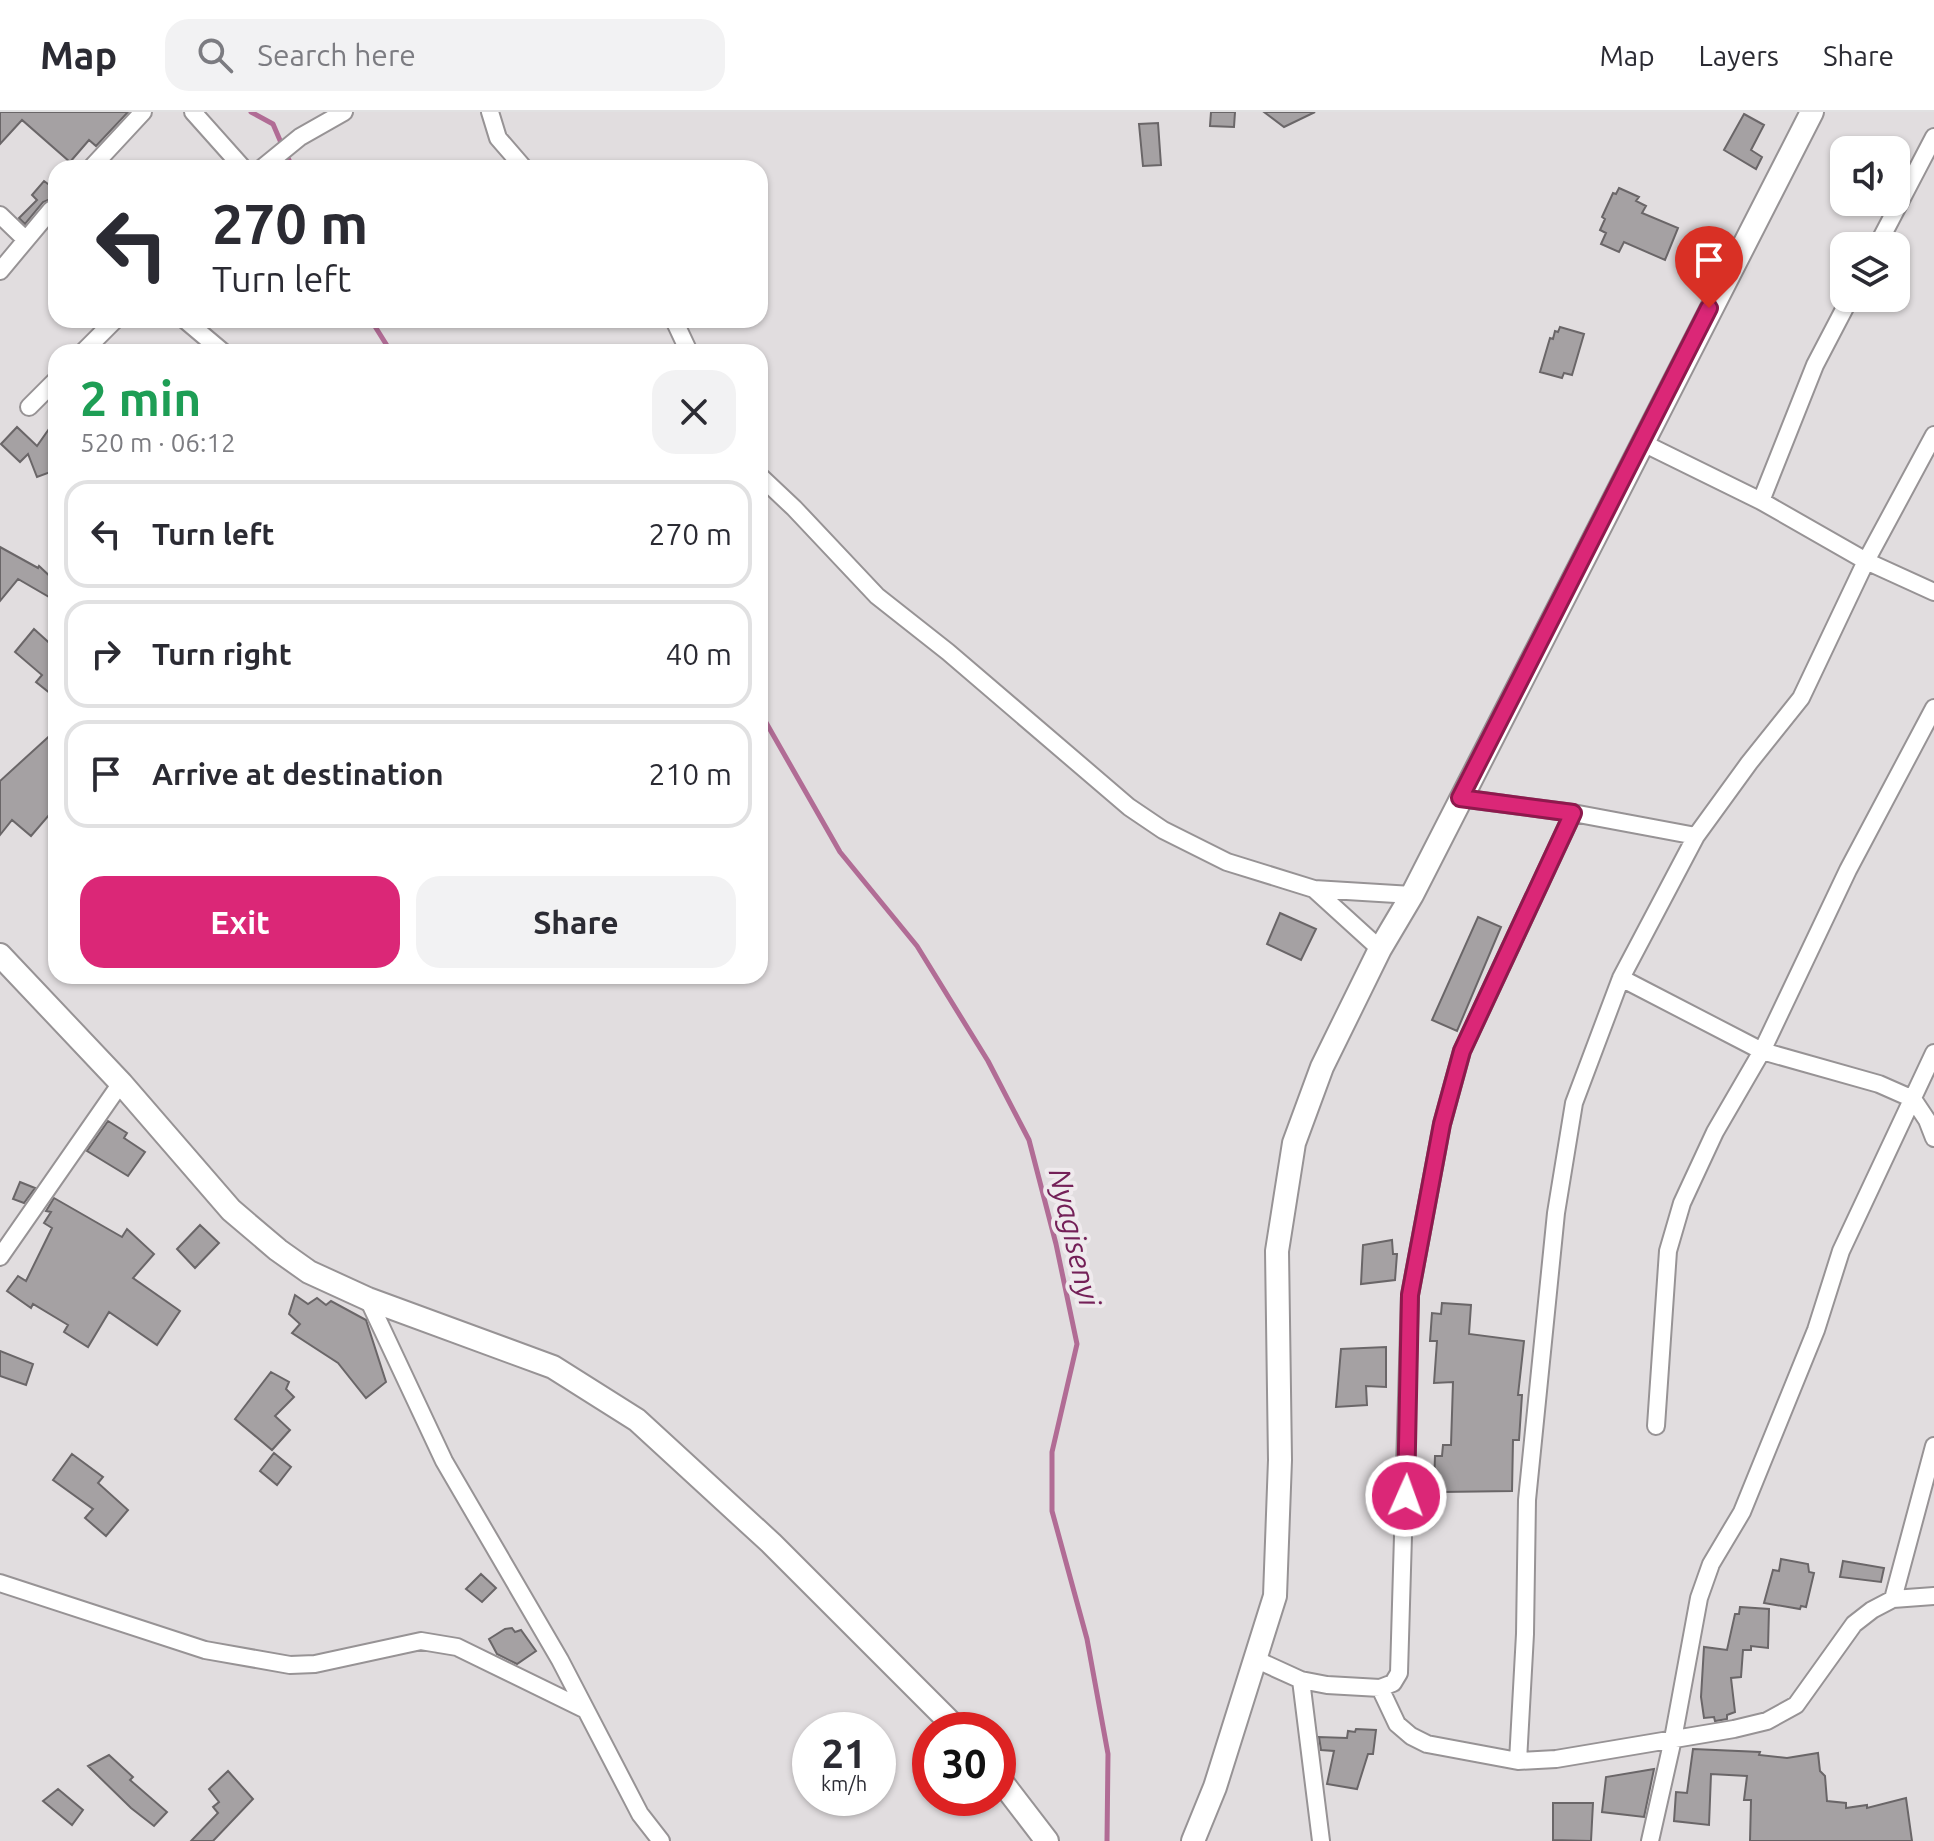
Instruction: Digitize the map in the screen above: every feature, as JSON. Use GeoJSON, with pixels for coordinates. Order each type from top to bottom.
{"type":"FeatureCollection","features":[{"type":"Feature","properties":{"kind":"main road"},"geometry":{"type":"LineString","coordinates":[[1193,1841],[1215,1787],[1275,1596],[1280,1460],[1277,1251],[1294,1143],[1322,1067],[1380,949],[1412,895],[1812,112]]}},
{"type":"Feature","properties":{"kind":"main road"},"geometry":{"type":"LineString","coordinates":[[0,955],[121,1083],[231,1210],[278,1250],[309,1272],[368,1299],[553,1367],[637,1420],[771,1543],[940,1712]]}},
{"type":"Feature","properties":{"kind":"main road"},"geometry":{"type":"LineString","coordinates":[[1016,1801],[1047,1841]]}},
{"type":"Feature","properties":{"kind":"street"},"geometry":{"type":"LineString","coordinates":[[98,160],[143,112]]}},
{"type":"Feature","properties":{"kind":"street"},"geometry":{"type":"LineString","coordinates":[[193,112],[236,160]]}},
{"type":"Feature","properties":{"kind":"street"},"geometry":{"type":"LineString","coordinates":[[272,160],[300,137],[344,112]]}},
{"type":"Feature","properties":{"kind":"street"},"geometry":{"type":"LineString","coordinates":[[490,112],[498,138],[517,160]]}},
{"type":"Feature","properties":{"kind":"street"},"geometry":{"type":"LineString","coordinates":[[1884,232],[1934,137]]}},
{"type":"Feature","properties":{"kind":"street"},"geometry":{"type":"LineString","coordinates":[[0,215],[25,239]]}},
{"type":"Feature","properties":{"kind":"street"},"geometry":{"type":"LineString","coordinates":[[0,271],[48,216]]}},
{"type":"Feature","properties":{"kind":"street"},"geometry":{"type":"LineString","coordinates":[[1761,501],[1815,365],[1843,312]]}},
{"type":"Feature","properties":{"kind":"street"},"geometry":{"type":"LineString","coordinates":[[91,344],[107,328]]}},
{"type":"Feature","properties":{"kind":"street"},"geometry":{"type":"LineString","coordinates":[[194,328],[214,344]]}},
{"type":"Feature","properties":{"kind":"street"},"geometry":{"type":"LineString","coordinates":[[29,407],[48,388]]}},
{"type":"Feature","properties":{"kind":"street"},"geometry":{"type":"LineString","coordinates":[[1518,1761],[1525,1634],[1527,1500],[1556,1213],[1574,1103],[1621,978],[1696,836],[1801,698],[1866,561],[1934,435]]}},
{"type":"Feature","properties":{"kind":"street"},"geometry":{"type":"LineString","coordinates":[[1641,442],[1761,501],[1866,561],[1934,592]]}},
{"type":"Feature","properties":{"kind":"street"},"geometry":{"type":"LineString","coordinates":[[768,484],[877,596],[948,652],[1129,807],[1163,830],[1227,862],[1314,889],[1412,895]]}},
{"type":"Feature","properties":{"kind":"street"},"geometry":{"type":"LineString","coordinates":[[1656,1426],[1668,1251],[1682,1203],[1715,1132],[1762,1051],[1848,870],[1934,708]]}},
{"type":"Feature","properties":{"kind":"street"},"geometry":{"type":"LineString","coordinates":[[1460,798],[1573,813],[1696,836]]}},
{"type":"Feature","properties":{"kind":"street"},"geometry":{"type":"LineString","coordinates":[[1257,1660],[1301,1680],[1327,1685],[1380,1688],[1393,1683],[1399,1673],[1410,1295],[1442,1124],[1462,1051],[1573,813]]}},
{"type":"Feature","properties":{"kind":"street"},"geometry":{"type":"LineString","coordinates":[[1314,889],[1380,949]]}},
{"type":"Feature","properties":{"kind":"street"},"geometry":{"type":"LineString","coordinates":[[1621,978],[1762,1051],[1879,1084],[1913,1099],[1934,1138]]}},
{"type":"Feature","properties":{"kind":"street"},"geometry":{"type":"LineString","coordinates":[[1650,1841],[1673,1739],[1690,1637],[1707,1575],[1742,1512],[1816,1330],[1841,1251],[1934,1053]]}},
{"type":"Feature","properties":{"kind":"street"},"geometry":{"type":"LineString","coordinates":[[0,1257],[121,1083]]}},
{"type":"Feature","properties":{"kind":"street"},"geometry":{"type":"LineString","coordinates":[[368,1299],[444,1461],[560,1660],[640,1814],[661,1841]]}},
{"type":"Feature","properties":{"kind":"street"},"geometry":{"type":"LineString","coordinates":[[1893,1599],[1934,1446]]}},
{"type":"Feature","properties":{"kind":"street"},"geometry":{"type":"LineString","coordinates":[[0,1583],[205,1650],[290,1665],[355,1657],[421,1641],[457,1647],[584,1709]]}},
{"type":"Feature","properties":{"kind":"street"},"geometry":{"type":"LineString","coordinates":[[1380,1688],[1397,1724],[1427,1744],[1518,1761],[1556,1759],[1767,1721],[1796,1705],[1854,1624],[1872,1610],[1893,1599],[1934,1596]]}},
{"type":"Feature","properties":{"kind":"street"},"geometry":{"type":"LineString","coordinates":[[1301,1680],[1321,1841]]}},
{"type":"Feature","properties":{"kind":"building"},"geometry":{"type":"Polygon","coordinates":[[[0,112],[128,112],[96,146],[89,140],[72,160],[68,160],[22,120],[0,144],[0,112]]]}},
{"type":"Feature","properties":{"kind":"building"},"geometry":{"type":"Polygon","coordinates":[[[1211,112],[1235,112],[1234,127],[1210,126],[1211,112]]]}},
{"type":"Feature","properties":{"kind":"building"},"geometry":{"type":"Polygon","coordinates":[[[1264,112],[1315,112],[1284,127],[1264,112]]]}},
{"type":"Feature","properties":{"kind":"building"},"geometry":{"type":"Polygon","coordinates":[[[1744,114],[1764,125],[1751,150],[1762,157],[1756,169],[1724,150],[1744,114]]]}},
{"type":"Feature","properties":{"kind":"building"},"geometry":{"type":"Polygon","coordinates":[[[1158,123],[1161,165],[1143,166],[1139,124],[1158,123]]]}},
{"type":"Feature","properties":{"kind":"building"},"geometry":{"type":"Polygon","coordinates":[[[44,181],[48,184],[48,200],[25,224],[19,218],[37,200],[32,195],[44,181]]]}},
{"type":"Feature","properties":{"kind":"building"},"geometry":{"type":"Polygon","coordinates":[[[1619,188],[1639,197],[1636,201],[1646,206],[1642,213],[1678,228],[1665,260],[1624,242],[1619,252],[1601,244],[1606,233],[1600,230],[1605,219],[1602,217],[1613,193],[1616,194],[1619,188]]]}},
{"type":"Feature","properties":{"kind":"building"},"geometry":{"type":"Polygon","coordinates":[[[1560,327],[1584,334],[1572,375],[1564,373],[1562,378],[1540,372],[1550,338],[1553,339],[1560,327]]]}},
{"type":"Feature","properties":{"kind":"building"},"geometry":{"type":"Polygon","coordinates":[[[17,427],[37,446],[48,430],[48,473],[37,477],[28,454],[20,462],[1,444],[17,427]]]}},
{"type":"Feature","properties":{"kind":"building"},"geometry":{"type":"Polygon","coordinates":[[[0,547],[39,566],[48,574],[48,596],[18,579],[0,601],[0,547]]]}},
{"type":"Feature","properties":{"kind":"building"},"geometry":{"type":"Polygon","coordinates":[[[34,629],[48,642],[48,692],[36,682],[42,675],[15,652],[34,629]]]}},
{"type":"Feature","properties":{"kind":"building"},"geometry":{"type":"Polygon","coordinates":[[[48,737],[48,816],[31,836],[12,820],[0,835],[0,781],[48,737]]]}},
{"type":"Feature","properties":{"kind":"building"},"geometry":{"type":"Polygon","coordinates":[[[1280,913],[1316,929],[1301,960],[1267,944],[1280,913]]]}},
{"type":"Feature","properties":{"kind":"building"},"geometry":{"type":"Polygon","coordinates":[[[1478,917],[1501,927],[1457,1031],[1432,1020],[1478,917]]]}},
{"type":"Feature","properties":{"kind":"building"},"geometry":{"type":"Polygon","coordinates":[[[108,1121],[127,1133],[124,1138],[145,1152],[128,1176],[87,1151],[108,1121]]]}},
{"type":"Feature","properties":{"kind":"building"},"geometry":{"type":"Polygon","coordinates":[[[20,1182],[35,1188],[24,1203],[13,1199],[20,1182]]]}},
{"type":"Feature","properties":{"kind":"building"},"geometry":{"type":"Polygon","coordinates":[[[54,1198],[122,1237],[127,1229],[154,1254],[133,1278],[180,1311],[157,1345],[109,1312],[88,1347],[64,1332],[68,1325],[33,1304],[31,1308],[7,1291],[18,1276],[26,1281],[52,1228],[44,1223],[51,1212],[46,1211],[54,1198]]]}},
{"type":"Feature","properties":{"kind":"building"},"geometry":{"type":"Polygon","coordinates":[[[200,1225],[219,1243],[195,1268],[177,1249],[200,1225]]]}},
{"type":"Feature","properties":{"kind":"building"},"geometry":{"type":"Polygon","coordinates":[[[1392,1240],[1393,1254],[1397,1254],[1395,1280],[1361,1284],[1363,1245],[1392,1240]]]}},
{"type":"Feature","properties":{"kind":"building"},"geometry":{"type":"Polygon","coordinates":[[[295,1295],[308,1304],[317,1298],[326,1305],[331,1301],[366,1320],[386,1382],[366,1398],[338,1363],[292,1333],[300,1324],[289,1314],[295,1295]]]}},
{"type":"Feature","properties":{"kind":"building"},"geometry":{"type":"Polygon","coordinates":[[[1442,1303],[1471,1305],[1469,1334],[1524,1341],[1518,1395],[1522,1395],[1519,1440],[1513,1440],[1512,1491],[1442,1492],[1441,1484],[1434,1484],[1435,1456],[1442,1456],[1443,1445],[1451,1445],[1453,1382],[1434,1383],[1437,1341],[1430,1341],[1432,1313],[1441,1314],[1442,1303]]]}},
{"type":"Feature","properties":{"kind":"building"},"geometry":{"type":"Polygon","coordinates":[[[1386,1347],[1386,1387],[1366,1386],[1367,1405],[1336,1407],[1341,1349],[1386,1347]]]}},
{"type":"Feature","properties":{"kind":"building"},"geometry":{"type":"Polygon","coordinates":[[[0,1351],[33,1364],[26,1385],[0,1376],[0,1351]]]}},
{"type":"Feature","properties":{"kind":"building"},"geometry":{"type":"Polygon","coordinates":[[[271,1372],[289,1382],[286,1389],[294,1397],[275,1416],[290,1430],[272,1450],[235,1419],[271,1372]]]}},
{"type":"Feature","properties":{"kind":"building"},"geometry":{"type":"Polygon","coordinates":[[[274,1453],[291,1467],[277,1485],[260,1471],[274,1453]]]}},
{"type":"Feature","properties":{"kind":"building"},"geometry":{"type":"Polygon","coordinates":[[[72,1454],[103,1477],[98,1483],[128,1510],[106,1536],[85,1518],[93,1509],[53,1480],[72,1454]]]}},
{"type":"Feature","properties":{"kind":"building"},"geometry":{"type":"Polygon","coordinates":[[[1781,1559],[1808,1564],[1809,1572],[1814,1573],[1806,1607],[1801,1606],[1800,1609],[1764,1603],[1773,1570],[1779,1571],[1781,1559]]]}},
{"type":"Feature","properties":{"kind":"building"},"geometry":{"type":"Polygon","coordinates":[[[1843,1561],[1884,1568],[1881,1582],[1840,1577],[1843,1561]]]}},
{"type":"Feature","properties":{"kind":"building"},"geometry":{"type":"Polygon","coordinates":[[[481,1574],[496,1588],[482,1602],[466,1589],[481,1574]]]}},
{"type":"Feature","properties":{"kind":"building"},"geometry":{"type":"Polygon","coordinates":[[[1740,1607],[1769,1609],[1768,1648],[1751,1646],[1751,1650],[1743,1650],[1741,1677],[1731,1678],[1735,1712],[1727,1715],[1727,1719],[1715,1721],[1714,1717],[1704,1718],[1701,1697],[1704,1647],[1727,1650],[1735,1614],[1739,1614],[1740,1607]]]}},
{"type":"Feature","properties":{"kind":"building"},"geometry":{"type":"Polygon","coordinates":[[[512,1628],[515,1632],[521,1630],[536,1651],[517,1664],[497,1654],[489,1639],[512,1628]]]}},
{"type":"Feature","properties":{"kind":"building"},"geometry":{"type":"Polygon","coordinates":[[[1356,1729],[1376,1730],[1373,1754],[1368,1754],[1357,1789],[1327,1784],[1334,1751],[1321,1750],[1319,1737],[1347,1738],[1348,1731],[1355,1732],[1356,1729]]]}},
{"type":"Feature","properties":{"kind":"building"},"geometry":{"type":"Polygon","coordinates":[[[1693,1749],[1760,1752],[1759,1755],[1787,1758],[1818,1753],[1820,1771],[1825,1776],[1827,1801],[1846,1803],[1846,1808],[1867,1805],[1867,1808],[1906,1798],[1912,1841],[1750,1841],[1751,1800],[1744,1800],[1747,1776],[1711,1774],[1709,1825],[1674,1821],[1676,1792],[1687,1793],[1693,1749]]]}},
{"type":"Feature","properties":{"kind":"building"},"geometry":{"type":"Polygon","coordinates":[[[109,1755],[133,1777],[130,1780],[167,1812],[154,1826],[88,1766],[109,1755]]]}},
{"type":"Feature","properties":{"kind":"building"},"geometry":{"type":"Polygon","coordinates":[[[1654,1769],[1644,1817],[1602,1812],[1606,1777],[1654,1769]]]}},
{"type":"Feature","properties":{"kind":"building"},"geometry":{"type":"Polygon","coordinates":[[[228,1771],[253,1799],[213,1841],[191,1841],[218,1813],[213,1807],[219,1802],[209,1789],[228,1771]]]}},
{"type":"Feature","properties":{"kind":"building"},"geometry":{"type":"Polygon","coordinates":[[[58,1789],[83,1810],[72,1825],[43,1801],[58,1789]]]}},
{"type":"Feature","properties":{"kind":"building"},"geometry":{"type":"Polygon","coordinates":[[[1553,1803],[1593,1803],[1591,1841],[1553,1840],[1553,1803]]]}},
{"type":"Feature","properties":{"kind":"waterway","name":"Nyagisenyi"},"geometry":{"type":"LineString","coordinates":[[251,112],[273,124],[282,145]]}},
{"type":"Feature","properties":{"kind":"waterway","name":"Nyagisenyi"},"geometry":{"type":"LineString","coordinates":[[286,154],[289,160]]}},
{"type":"Feature","properties":{"kind":"waterway","name":"Nyagisenyi"},"geometry":{"type":"LineString","coordinates":[[376,328],[386,344]]}},
{"type":"Feature","properties":{"kind":"waterway","name":"Nyagisenyi"},"geometry":{"type":"LineString","coordinates":[[768,726],[840,852],[917,946],[988,1061],[1029,1140],[1056,1244],[1077,1344],[1052,1452],[1052,1511],[1087,1639],[1108,1754],[1107,1841]]}},
{"type":"Feature","properties":{"kind":"route"},"geometry":{"type":"LineString","coordinates":[[1406,1496],[1410,1295],[1442,1124],[1462,1051],[1573,813],[1460,798],[1709,308]]}}]}
